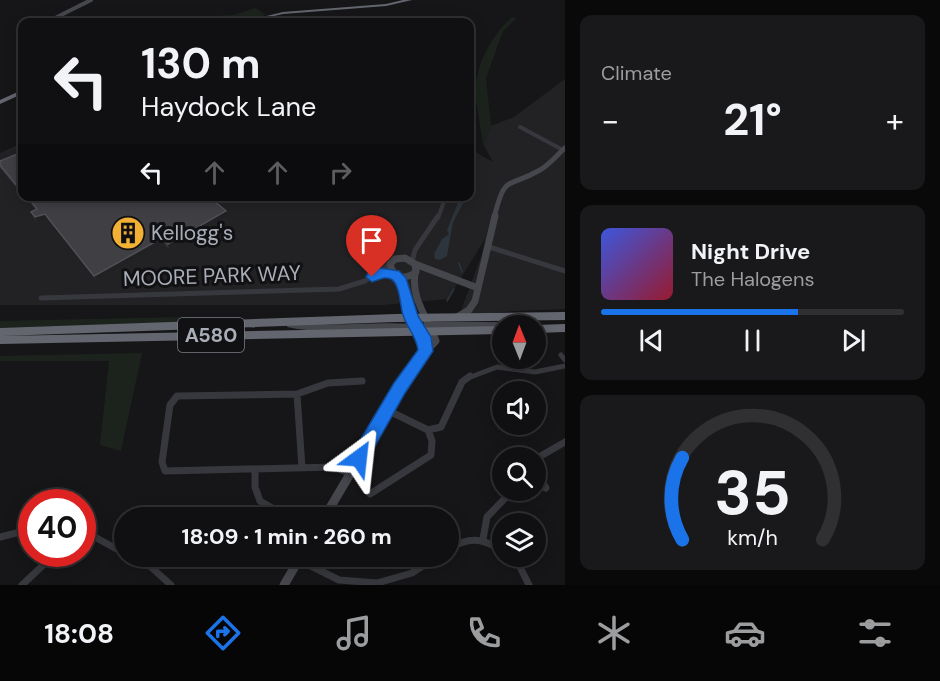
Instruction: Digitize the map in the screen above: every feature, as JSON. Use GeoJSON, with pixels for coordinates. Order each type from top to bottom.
{"type":"FeatureCollection","features":[{"type":"Feature","properties":{"kind":"highway"},"geometry":{"type":"LineString","coordinates":[[261,18],[283,13],[382,6],[410,0]]}},
{"type":"Feature","properties":{"kind":"highway"},"geometry":{"type":"LineString","coordinates":[[0,102],[18,94]]}},
{"type":"Feature","properties":{"kind":"highway","name":"A580"},"geometry":{"type":"LineString","coordinates":[[425,327],[457,317],[565,316]]}},
{"type":"Feature","properties":{"kind":"highway","name":"A580"},"geometry":{"type":"LineString","coordinates":[[0,332],[290,324],[411,318],[425,327]]}},
{"type":"Feature","properties":{"kind":"highway","name":"A580"},"geometry":{"type":"LineString","coordinates":[[0,340],[425,327],[492,330]]}},
{"type":"Feature","properties":{"kind":"highway"},"geometry":{"type":"LineString","coordinates":[[546,327],[565,327]]}},
{"type":"Feature","properties":{"kind":"street"},"geometry":{"type":"LineString","coordinates":[[56,18],[91,0]]}},
{"type":"Feature","properties":{"kind":"street"},"geometry":{"type":"LineString","coordinates":[[457,317],[469,310],[475,301],[500,194],[504,187],[540,170],[564,149],[520,127]]}},
{"type":"Feature","properties":{"kind":"street"},"geometry":{"type":"LineString","coordinates":[[411,318],[403,284],[390,270],[390,264],[393,260],[415,250],[437,220],[444,201]]}},
{"type":"Feature","properties":{"kind":"street"},"geometry":{"type":"LineString","coordinates":[[489,247],[565,271]]}},
{"type":"Feature","properties":{"kind":"street"},"geometry":{"type":"LineString","coordinates":[[415,250],[414,283],[425,327],[425,351]]}},
{"type":"Feature","properties":{"kind":"street"},"geometry":{"type":"LineString","coordinates":[[401,258],[414,268],[478,288]]}},
{"type":"Feature","properties":{"kind":"street","name":"MOORE PARK WAY"},"geometry":{"type":"LineString","coordinates":[[41,298],[339,289],[356,285],[380,273],[390,264]]}},
{"type":"Feature","properties":{"kind":"street"},"geometry":{"type":"LineString","coordinates":[[396,275],[409,278],[414,268]]}},
{"type":"Feature","properties":{"kind":"street","name":"MOORE PARK WAY"},"geometry":{"type":"LineString","coordinates":[[380,273],[396,275]]}},
{"type":"Feature","properties":{"kind":"street"},"geometry":{"type":"LineString","coordinates":[[475,301],[479,311],[490,317]]}},
{"type":"Feature","properties":{"kind":"street"},"geometry":{"type":"LineString","coordinates":[[290,324],[304,327],[492,327]]}},
{"type":"Feature","properties":{"kind":"street"},"geometry":{"type":"LineString","coordinates":[[330,507],[387,410],[425,351],[436,341],[425,327]]}},
{"type":"Feature","properties":{"kind":"street"},"geometry":{"type":"LineString","coordinates":[[387,410],[428,429],[441,427],[462,382],[472,375],[497,367],[535,372],[565,366]]}},
{"type":"Feature","properties":{"kind":"street"},"geometry":{"type":"LineString","coordinates":[[350,474],[335,467],[165,471],[162,462],[170,405],[177,396],[297,394],[313,385],[332,380],[362,381]]}},
{"type":"Feature","properties":{"kind":"street"},"geometry":{"type":"LineString","coordinates":[[297,394],[302,468]]}},
{"type":"Feature","properties":{"kind":"street"},"geometry":{"type":"LineString","coordinates":[[370,494],[431,455],[432,441],[428,429]]}},
{"type":"Feature","properties":{"kind":"street"},"geometry":{"type":"LineString","coordinates":[[546,453],[565,442]]}},
{"type":"Feature","properties":{"kind":"street"},"geometry":{"type":"LineString","coordinates":[[255,469],[255,487],[260,501],[270,507]]}},
{"type":"Feature","properties":{"kind":"street"},"geometry":{"type":"LineString","coordinates":[[483,539],[487,517],[502,501]]}},
{"type":"Feature","properties":{"kind":"street"},"geometry":{"type":"LineString","coordinates":[[0,537],[18,532]]}},
{"type":"Feature","properties":{"kind":"street"},"geometry":{"type":"LineString","coordinates":[[96,538],[114,548]]}},
{"type":"Feature","properties":{"kind":"street"},"geometry":{"type":"LineString","coordinates":[[459,541],[464,538],[483,539],[492,545]]}},
{"type":"Feature","properties":{"kind":"street"},"geometry":{"type":"LineString","coordinates":[[22,585],[42,567]]}},
{"type":"Feature","properties":{"kind":"street"},"geometry":{"type":"LineString","coordinates":[[151,567],[171,585]]}},
{"type":"Feature","properties":{"kind":"street"},"geometry":{"type":"LineString","coordinates":[[284,585],[295,567]]}},
{"type":"Feature","properties":{"kind":"street"},"geometry":{"type":"LineString","coordinates":[[316,567],[339,580],[373,584],[412,573],[421,567]]}},
{"type":"Feature","properties":{"kind":"street"},"geometry":{"type":"LineString","coordinates":[[520,567],[529,585]]}},
{"type":"Feature","properties":{"kind":"shaded area"},"geometry":{"type":"Polygon","coordinates":[[[255,8],[266,15],[254,18],[214,18],[215,16],[233,15],[255,8]]]}},
{"type":"Feature","properties":{"kind":"shaded area"},"geometry":{"type":"Polygon","coordinates":[[[512,17],[517,18],[503,31],[486,78],[491,126],[483,144],[474,86],[476,86],[483,58],[499,31],[512,17]]]}},
{"type":"Feature","properties":{"kind":"shaded area"},"geometry":{"type":"Polygon","coordinates":[[[565,79],[565,309],[459,316],[482,254],[485,239],[448,299],[383,305],[0,305],[0,153],[18,145],[18,201],[474,201],[474,151],[493,162],[483,144],[491,126],[514,117],[565,79]]]}},
{"type":"Feature","properties":{"kind":"shaded area"},"geometry":{"type":"Polygon","coordinates":[[[459,201],[464,201],[453,222],[447,256],[440,260],[435,259],[434,254],[442,239],[449,234],[447,230],[459,201]]]}},
{"type":"Feature","properties":{"kind":"shaded area"},"geometry":{"type":"Polygon","coordinates":[[[184,317],[184,322],[0,328],[0,321],[184,317]]]}},
{"type":"Feature","properties":{"kind":"shaded area"},"geometry":{"type":"Polygon","coordinates":[[[142,353],[121,451],[100,445],[109,361],[0,361],[0,356],[142,353]]]}},
{"type":"Feature","properties":{"kind":"building"},"geometry":{"type":"Polygon","coordinates":[[[18,154],[18,187],[0,165],[0,161],[18,154]]]}},
{"type":"Feature","properties":{"kind":"building","name":"Kellogg's"},"geometry":{"type":"Polygon","coordinates":[[[31,201],[214,201],[226,211],[168,244],[162,238],[94,276],[45,214],[35,217],[31,212],[37,209],[31,201]]]}},
{"type":"Feature","properties":{"kind":"waterway"},"geometry":{"type":"LineString","coordinates":[[459,263],[462,272]]}},
{"type":"Feature","properties":{"kind":"waterway"},"geometry":{"type":"LineString","coordinates":[[447,301],[454,289]]}},
{"type":"Feature","properties":{"kind":"place","name":"Kellogg's"},"geometry":{"type":"Point","coordinates":[128,233]}},
{"type":"Feature","properties":{"kind":"route"},"geometry":{"type":"LineString","coordinates":[[359,458],[416,362],[425,351],[424,337],[411,318],[402,281],[394,274],[387,273],[380,273],[372,277]]}}]}
